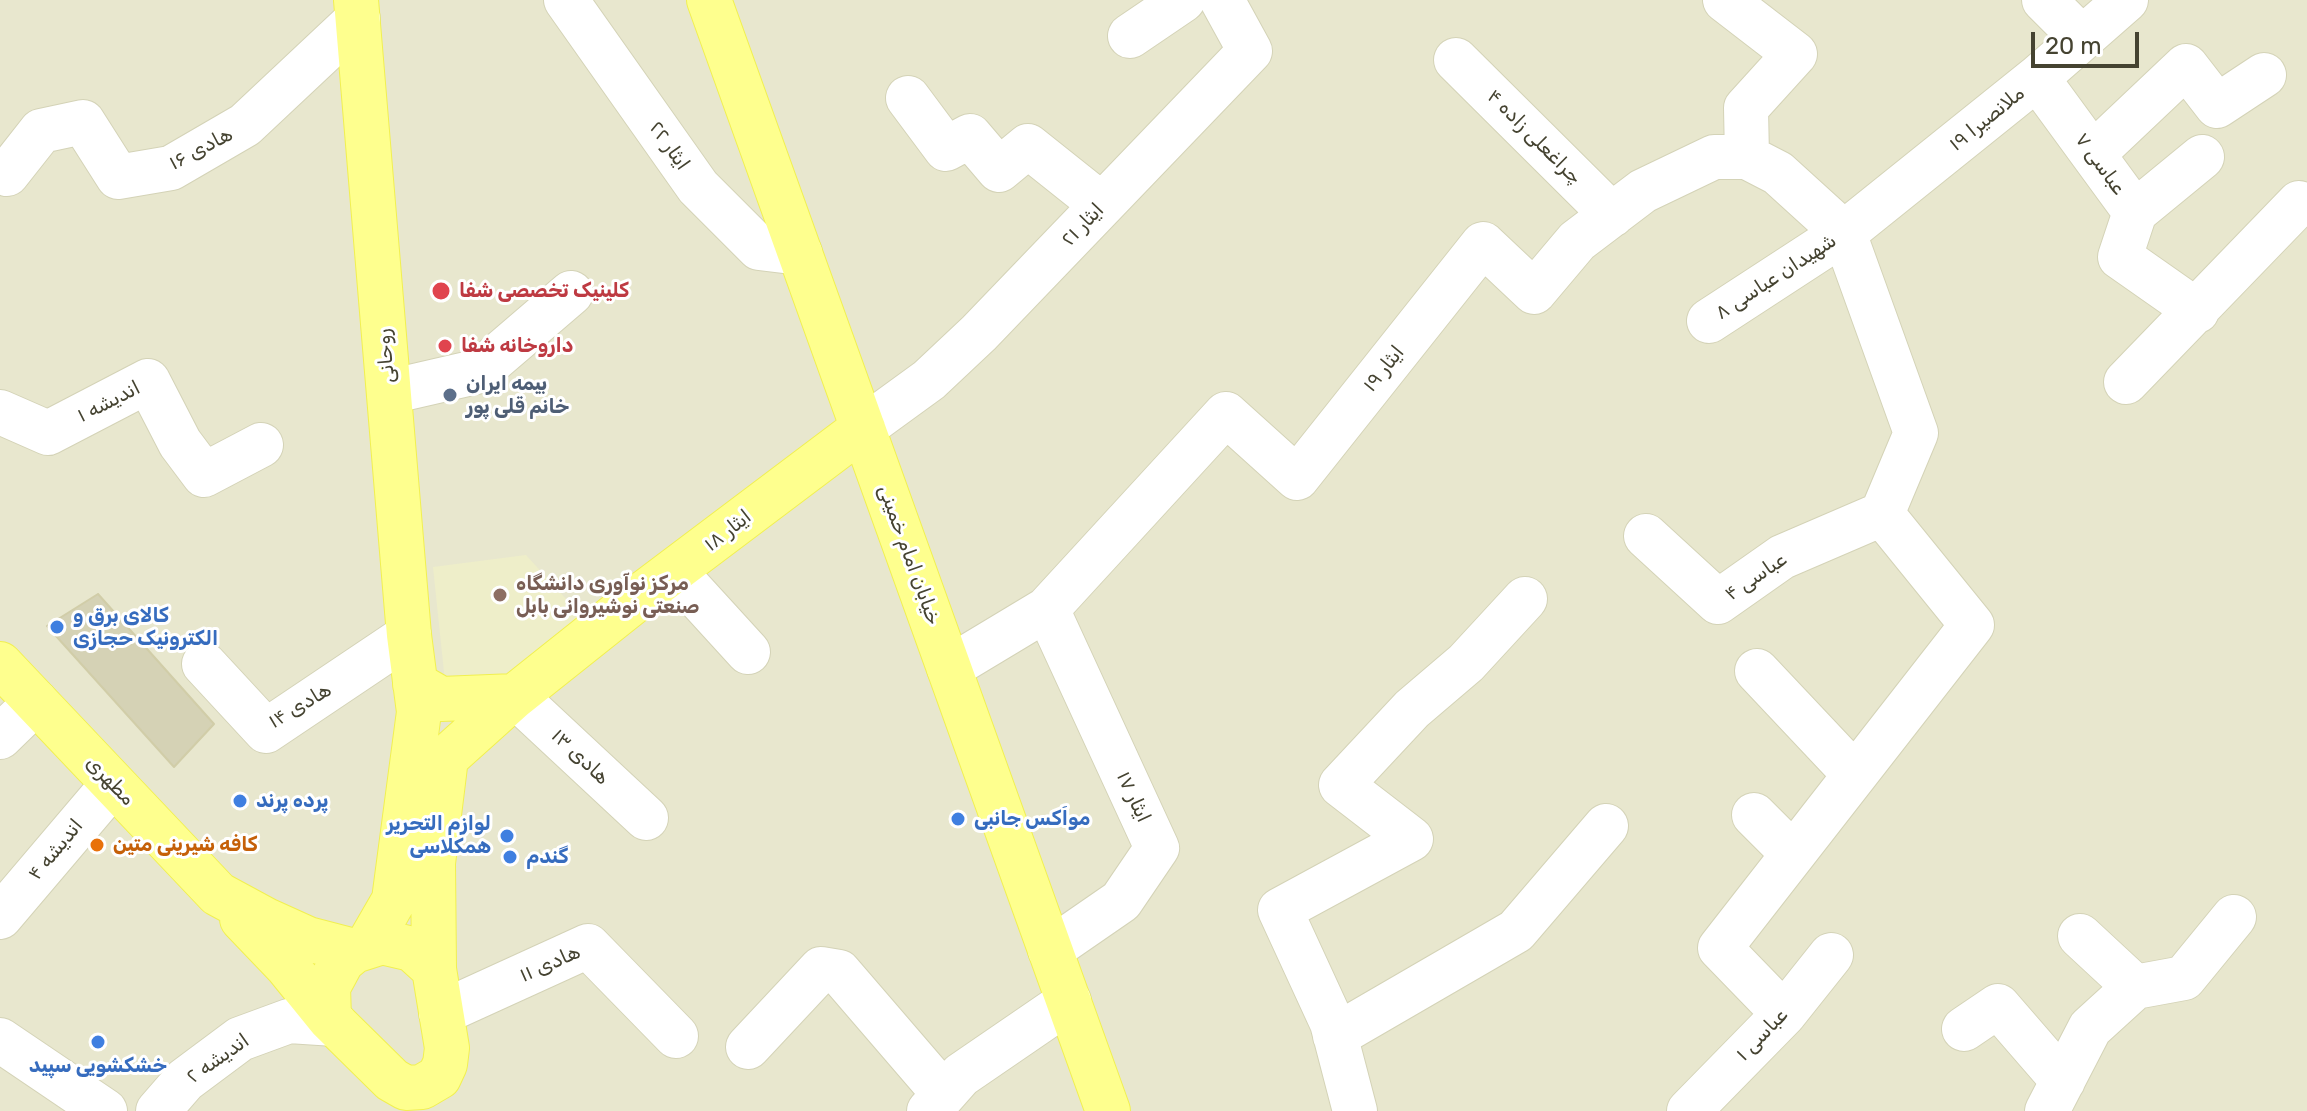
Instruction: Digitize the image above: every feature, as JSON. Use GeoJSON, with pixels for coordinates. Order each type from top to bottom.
{"type":"FeatureCollection","features":[{"type":"Feature","properties":{"kind":"main road","name":"خیابان امام خمینی"},"geometry":{"type":"LineString","coordinates":[[709,0],[1108,1111]]}},
{"type":"Feature","properties":{"kind":"main road","name":"روحانی"},"geometry":{"type":"LineString","coordinates":[[332,1021],[326,1003],[328,987],[342,961],[361,948],[394,900],[417,698],[409,635],[357,10]]}},
{"type":"Feature","properties":{"kind":"main road","name":"ایثار ۱۸"},"geometry":{"type":"LineString","coordinates":[[434,969],[433,863],[446,758],[515,696],[863,428]]}},
{"type":"Feature","properties":{"kind":"main road","name":"مطهری"},"geometry":{"type":"LineString","coordinates":[[0,664],[218,894],[308,939],[361,948],[382,942],[412,949],[434,969]]}},
{"type":"Feature","properties":{"kind":"main road"},"geometry":{"type":"LineString","coordinates":[[417,698],[515,696]]}},
{"type":"Feature","properties":{"kind":"main road"},"geometry":{"type":"LineString","coordinates":[[218,894],[286,965],[395,1096],[406,1088],[422,1087],[442,1094],[447,1048],[434,969]]}},
{"type":"Feature","properties":{"kind":"street","name":"ایثار ۲۲"},"geometry":{"type":"LineString","coordinates":[[566,0],[698,187],[759,248],[800,253]]}},
{"type":"Feature","properties":{"kind":"street"},"geometry":{"type":"LineString","coordinates":[[1130,36],[1183,0]]}},
{"type":"Feature","properties":{"kind":"street","name":"ایثار ۲۱"},"geometry":{"type":"LineString","coordinates":[[863,428],[929,380],[979,333],[1250,51],[1222,0]]}},
{"type":"Feature","properties":{"kind":"street"},"geometry":{"type":"LineString","coordinates":[[1725,0],[1795,54],[1746,108],[1747,157],[1778,173],[1844,233],[1916,433],[1882,514],[1972,625],[1720,948],[1784,1014]]}},
{"type":"Feature","properties":{"kind":"street"},"geometry":{"type":"LineString","coordinates":[[2044,0],[2082,38]]}},
{"type":"Feature","properties":{"kind":"street","name":"ملانصیرا ۱۹"},"geometry":{"type":"LineString","coordinates":[[1844,233],[2037,78],[2126,0]]}},
{"type":"Feature","properties":{"kind":"street","name":"هادی ۱۶"},"geometry":{"type":"LineString","coordinates":[[7,174],[41,131],[83,122],[118,177],[171,168],[245,125],[357,10]]}},
{"type":"Feature","properties":{"kind":"street","name":"چراغعلی زاده ۴"},"geometry":{"type":"LineString","coordinates":[[1456,60],[1612,215]]}},
{"type":"Feature","properties":{"kind":"street"},"geometry":{"type":"LineString","coordinates":[[2093,154],[2186,66],[2217,106],[2264,75]]}},
{"type":"Feature","properties":{"kind":"street","name":"عباسی ۷"},"geometry":{"type":"LineString","coordinates":[[2037,78],[2135,212],[2120,257],[2197,311]]}},
{"type":"Feature","properties":{"kind":"street"},"geometry":{"type":"LineString","coordinates":[[908,98],[946,149],[970,136],[999,170],[1028,146],[1102,205]]}},
{"type":"Feature","properties":{"kind":"street","name":"ایثار ١٩"},"geometry":{"type":"LineString","coordinates":[[949,668],[1047,609],[1226,414],[1297,478],[1483,244],[1534,292],[1577,241],[1643,191],[1714,157],[1747,157]]}},
{"type":"Feature","properties":{"kind":"street"},"geometry":{"type":"LineString","coordinates":[[2135,212],[2202,157]]}},
{"type":"Feature","properties":{"kind":"street"},"geometry":{"type":"LineString","coordinates":[[2126,382],[2299,203]]}},
{"type":"Feature","properties":{"kind":"street","name":"شهیدان عباسی ۸"},"geometry":{"type":"LineString","coordinates":[[1709,321],[1844,233]]}},
{"type":"Feature","properties":{"kind":"street"},"geometry":{"type":"LineString","coordinates":[[389,392],[480,371],[571,293]]}},
{"type":"Feature","properties":{"kind":"street","name":"اندیشه ۱"},"geometry":{"type":"LineString","coordinates":[[0,412],[48,433],[148,381],[180,443],[204,475],[261,445]]}},
{"type":"Feature","properties":{"kind":"street","name":"عباسی ۴"},"geometry":{"type":"LineString","coordinates":[[1646,536],[1718,602],[1782,557],[1882,514]]}},
{"type":"Feature","properties":{"kind":"street"},"geometry":{"type":"LineString","coordinates":[[675,572],[748,652]]}},
{"type":"Feature","properties":{"kind":"street"},"geometry":{"type":"LineString","coordinates":[[1355,1111],[1332,1023],[1280,910],[1411,839],[1341,785],[1412,709],[1466,663],[1525,599]]}},
{"type":"Feature","properties":{"kind":"street","name":"ایثار ۱۷"},"geometry":{"type":"LineString","coordinates":[[1047,609],[1157,848],[1121,901],[1050,950]]}},
{"type":"Feature","properties":{"kind":"street","name":"هادی ۱۴"},"geometry":{"type":"LineString","coordinates":[[204,664],[266,731],[409,635]]}},
{"type":"Feature","properties":{"kind":"street"},"geometry":{"type":"LineString","coordinates":[[1757,671],[1855,775]]}},
{"type":"Feature","properties":{"kind":"street","name":"هادی ۱۳"},"geometry":{"type":"LineString","coordinates":[[515,696],[646,818]]}},
{"type":"Feature","properties":{"kind":"street"},"geometry":{"type":"LineString","coordinates":[[0,737],[36,702]]}},
{"type":"Feature","properties":{"kind":"street","name":"اندیشه ۴"},"geometry":{"type":"LineString","coordinates":[[0,917],[113,784]]}},
{"type":"Feature","properties":{"kind":"street"},"geometry":{"type":"LineString","coordinates":[[1754,815],[1793,854]]}},
{"type":"Feature","properties":{"kind":"street"},"geometry":{"type":"LineString","coordinates":[[1335,1036],[1516,931],[1606,826]]}},
{"type":"Feature","properties":{"kind":"street"},"geometry":{"type":"LineString","coordinates":[[2055,1096],[2090,1028],[2135,987],[2184,978],[2234,917]]}},
{"type":"Feature","properties":{"kind":"street"},"geometry":{"type":"LineString","coordinates":[[2080,936],[2135,987]]}},
{"type":"Feature","properties":{"kind":"street","name":"هادی ۱۱"},"geometry":{"type":"LineString","coordinates":[[441,1013],[588,946],[676,1036]]}},
{"type":"Feature","properties":{"kind":"street","name":"عباسی ۱"},"geometry":{"type":"LineString","coordinates":[[1689,1111],[1784,1014],[1831,955]]}},
{"type":"Feature","properties":{"kind":"street"},"geometry":{"type":"LineString","coordinates":[[748,1047],[821,969],[839,972],[937,1102],[961,1075],[1069,1001]]}},
{"type":"Feature","properties":{"kind":"street"},"geometry":{"type":"LineString","coordinates":[[1964,1029],[1998,1006],[2055,1096]]}},
{"type":"Feature","properties":{"kind":"street","name":"اندیشه ۲"},"geometry":{"type":"LineString","coordinates":[[158,1111],[185,1080],[240,1039],[289,1021],[332,1021]]}},
{"type":"Feature","properties":{"kind":"street"},"geometry":{"type":"LineString","coordinates":[[0,1040],[105,1111]]}},
{"type":"Feature","properties":{"kind":"shaded area"},"geometry":{"type":"Polygon","coordinates":[[[0,0],[2307,0],[2307,1111],[0,1111],[0,0]]]}},
{"type":"Feature","properties":{"kind":"shaded area","name":"مرکز نوآوری دانشگاه صنعتی نوشیروانی بابل"},"geometry":{"type":"Polygon","coordinates":[[[526,555],[589,624],[508,687],[446,691],[433,567],[526,555]]]}},
{"type":"Feature","properties":{"kind":"building"},"geometry":{"type":"Polygon","coordinates":[[[98,594],[214,724],[174,767],[47,626],[98,594]]]}},
{"type":"Feature","properties":{"kind":"place","name":"کلینیک تخصصی شفا"},"geometry":{"type":"Point","coordinates":[441,291]}},
{"type":"Feature","properties":{"kind":"place","name":"داروخانه شفا"},"geometry":{"type":"Point","coordinates":[445,346]}},
{"type":"Feature","properties":{"kind":"place","name":"بیمه ایران خانم قلی پور"},"geometry":{"type":"Point","coordinates":[450,395]}},
{"type":"Feature","properties":{"kind":"place","name":"مرکز نوآوری دانشگاه صنعتی نوشیروانی بابل"},"geometry":{"type":"Point","coordinates":[500,595]}},
{"type":"Feature","properties":{"kind":"place","name":"کالای برق و الکترونیک حجازی"},"geometry":{"type":"Point","coordinates":[57,627]}},
{"type":"Feature","properties":{"kind":"place","name":"پرده پرند"},"geometry":{"type":"Point","coordinates":[240,801]}},
{"type":"Feature","properties":{"kind":"place","name":"مواَکس جانبی"},"geometry":{"type":"Point","coordinates":[958,819]}},
{"type":"Feature","properties":{"kind":"place","name":"لوازم التحریر همکلاسی"},"geometry":{"type":"Point","coordinates":[507,836]}},
{"type":"Feature","properties":{"kind":"place","name":"کافه شیرینی متین"},"geometry":{"type":"Point","coordinates":[97,845]}},
{"type":"Feature","properties":{"kind":"place","name":"گندم"},"geometry":{"type":"Point","coordinates":[510,857]}},
{"type":"Feature","properties":{"kind":"place","name":"خشکشویی سپید"},"geometry":{"type":"Point","coordinates":[98,1042]}}]}
